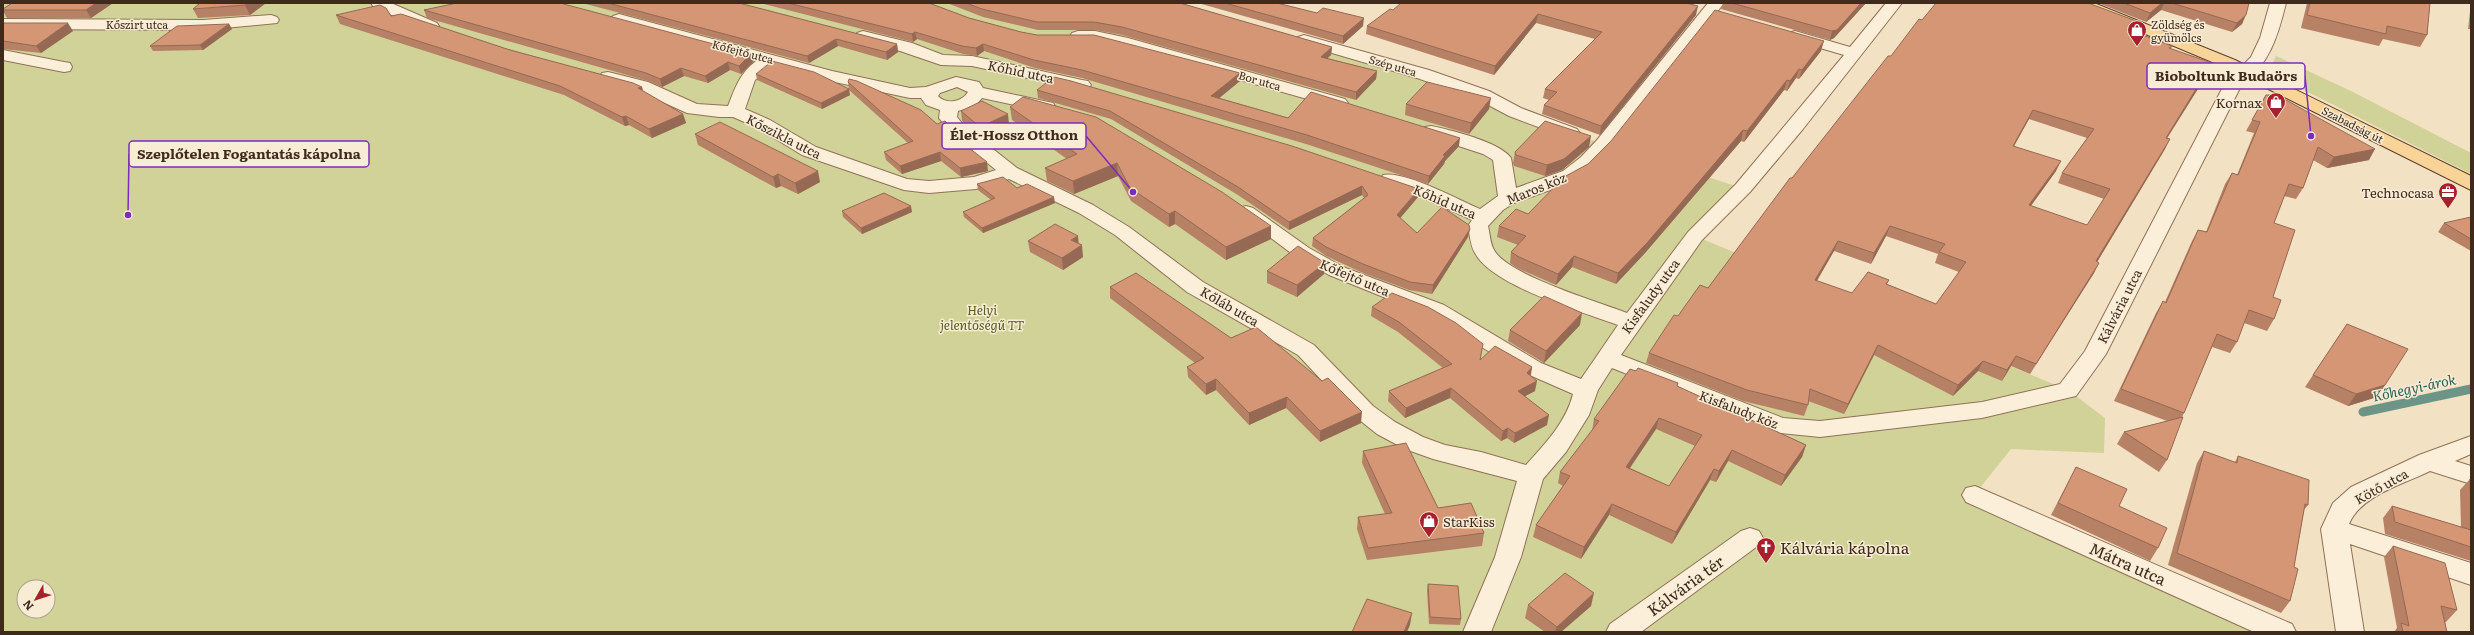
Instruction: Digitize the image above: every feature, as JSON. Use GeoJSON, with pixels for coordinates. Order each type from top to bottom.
{"type":"FeatureCollection","features":[{"type":"Feature","properties":{"kind":"main road","name":"Szabadság út"},"geometry":{"type":"LineString","coordinates":[[2079,3],[2176,40],[2291,93],[2471,184]]}},
{"type":"Feature","properties":{"kind":"street"},"geometry":{"type":"LineString","coordinates":[[379,3],[416,21],[446,30]]}},
{"type":"Feature","properties":{"kind":"street","name":"Kisfaludy utca"},"geometry":{"type":"LineString","coordinates":[[1477,632],[1508,557],[1531,476],[1557,446],[1581,409],[1586,390],[1607,358],[1631,322],[1694,236],[1748,182],[1797,125],[1894,3]]}},
{"type":"Feature","properties":{"kind":"street"},"geometry":{"type":"LineString","coordinates":[[2249,74],[2264,52],[2278,3]]}},
{"type":"Feature","properties":{"kind":"street"},"geometry":{"type":"LineString","coordinates":[[1689,7],[1716,10]]}},
{"type":"Feature","properties":{"kind":"street","name":"Maros köz"},"geometry":{"type":"LineString","coordinates":[[1483,218],[1493,206],[1508,198],[1570,175],[1586,163],[1604,144],[1716,10]]}},
{"type":"Feature","properties":{"kind":"street","name":"Kőfejtő utca"},"geometry":{"type":"LineString","coordinates":[[605,16],[772,59],[830,76],[910,93],[930,92]]}},
{"type":"Feature","properties":{"kind":"street","name":"Kőszirt utca"},"geometry":{"type":"LineString","coordinates":[[3,24],[204,25],[271,20]]}},
{"type":"Feature","properties":{"kind":"street","name":"Kőhíd utca"},"geometry":{"type":"LineString","coordinates":[[844,31],[906,47],[941,60],[972,61],[1098,90]]}},
{"type":"Feature","properties":{"kind":"street"},"geometry":{"type":"LineString","coordinates":[[1777,31],[1853,53]]}},
{"type":"Feature","properties":{"kind":"street","name":"Szép utca"},"geometry":{"type":"LineString","coordinates":[[1288,35],[1423,74],[1483,95],[1515,112],[1560,130],[1604,144]]}},
{"type":"Feature","properties":{"kind":"street","name":"Bor utca"},"geometry":{"type":"LineString","coordinates":[[1064,36],[1095,36],[1122,41],[1357,108]]}},
{"type":"Feature","properties":{"kind":"street"},"geometry":{"type":"LineString","coordinates":[[3,55],[64,67]]}},
{"type":"Feature","properties":{"kind":"street"},"geometry":{"type":"LineString","coordinates":[[735,110],[747,76],[751,71],[772,59]]}},
{"type":"Feature","properties":{"kind":"street","name":"Kőszikla utca"},"geometry":{"type":"LineString","coordinates":[[596,74],[642,86],[693,109],[719,112],[735,110],[764,124],[809,151],[904,184],[929,187],[976,183],[1010,172]]}},
{"type":"Feature","properties":{"kind":"street","name":"Kálvária utca"},"geometry":{"type":"LineString","coordinates":[[1901,419],[1982,410],[2068,390],[2095,354],[2234,83],[2249,74]]}},
{"type":"Feature","properties":{"kind":"street"},"geometry":{"type":"LineString","coordinates":[[977,92],[969,102],[949,106],[932,102],[929,96],[930,92],[939,86],[956,82],[973,86],[977,92],[1067,112]]}},
{"type":"Feature","properties":{"kind":"street","name":"Kőláb utca"},"geometry":{"type":"LineString","coordinates":[[949,106],[948,118],[959,131],[1010,172],[1086,209],[1122,231],[1195,287],[1225,306],[1306,350],[1365,412],[1386,428],[1414,443],[1442,453],[1481,461],[1531,476]]}},
{"type":"Feature","properties":{"kind":"street"},"geometry":{"type":"LineString","coordinates":[[1411,124],[1490,150],[1502,158],[1508,198]]}},
{"type":"Feature","properties":{"kind":"street","name":"Kőhíd utca"},"geometry":{"type":"LineString","coordinates":[[1373,174],[1418,188],[1483,218]]}},
{"type":"Feature","properties":{"kind":"street","name":"Kőfejtő utca"},"geometry":{"type":"LineString","coordinates":[[1230,200],[1318,261],[1354,279],[1436,310],[1533,368],[1586,390]]}},
{"type":"Feature","properties":{"kind":"street"},"geometry":{"type":"LineString","coordinates":[[1483,218],[1478,226],[1485,254],[1498,267],[1517,277],[1631,322]]}},
{"type":"Feature","properties":{"kind":"street","name":"Kisfaludy köz"},"geometry":{"type":"LineString","coordinates":[[1607,358],[1780,426],[1820,429],[1901,419]]}},
{"type":"Feature","properties":{"kind":"street","name":"Kötő utca"},"geometry":{"type":"LineString","coordinates":[[2334,529],[2342,510],[2360,494],[2428,461],[2471,445]]}},
{"type":"Feature","properties":{"kind":"street"},"geometry":{"type":"LineString","coordinates":[[2428,461],[2471,475]]}},
{"type":"Feature","properties":{"kind":"street","name":"Mátra utca"},"geometry":{"type":"LineString","coordinates":[[1975,495],[2282,632]]}},
{"type":"Feature","properties":{"kind":"street"},"geometry":{"type":"LineString","coordinates":[[2350,632],[2334,529],[2471,574]]}},
{"type":"Feature","properties":{"kind":"street","name":"Kálvária tér"},"geometry":{"type":"LineString","coordinates":[[1620,632],[1750,538]]}},
{"type":"Feature","properties":{"kind":"green space","name":"Helyi jelentőségű TT"},"geometry":{"type":"Polygon","coordinates":[[[3,3],[1176,3],[1423,74],[1560,130],[1742,188],[1695,236],[2068,390],[2105,418],[2104,453],[2011,449],[1975,494],[2282,632],[3,632],[3,3]]]}},
{"type":"Feature","properties":{"kind":"green space"},"geometry":{"type":"Polygon","coordinates":[[[2276,56],[2351,91],[2471,153],[2471,174],[2282,79],[2269,70],[2276,56]]]}},
{"type":"Feature","properties":{"kind":"building"},"geometry":{"type":"Polygon","coordinates":[[[12,3],[96,3],[86,10],[3,10],[12,3]]]}},
{"type":"Feature","properties":{"kind":"building"},"geometry":{"type":"Polygon","coordinates":[[[200,3],[248,3],[245,5],[193,9],[200,3]]]}},
{"type":"Feature","properties":{"kind":"building"},"geometry":{"type":"Polygon","coordinates":[[[457,3],[560,3],[751,54],[739,66],[728,62],[705,76],[681,68],[660,79],[646,73],[424,10],[457,3]]]}},
{"type":"Feature","properties":{"kind":"building"},"geometry":{"type":"Polygon","coordinates":[[[608,3],[739,3],[897,44],[886,52],[836,39],[807,56],[608,3]]]}},
{"type":"Feature","properties":{"kind":"building"},"geometry":{"type":"Polygon","coordinates":[[[788,3],[929,3],[969,18],[1021,32],[1037,35],[1094,35],[1240,73],[1211,96],[1288,118],[1311,92],[1460,138],[1443,155],[1445,156],[1429,176],[1307,135],[1082,70],[1034,60],[983,44],[976,48],[962,46],[915,32],[912,34],[788,3]]]}},
{"type":"Feature","properties":{"kind":"building"},"geometry":{"type":"Polygon","coordinates":[[[966,3],[1180,3],[1332,47],[1321,57],[1377,71],[1356,92],[1122,27],[1094,22],[1037,22],[982,9],[966,3]]]}},
{"type":"Feature","properties":{"kind":"building"},"geometry":{"type":"Polygon","coordinates":[[[1225,3],[1277,3],[1317,13],[1323,8],[1364,18],[1343,36],[1225,3]]]}},
{"type":"Feature","properties":{"kind":"building"},"geometry":{"type":"Polygon","coordinates":[[[1401,3],[1686,3],[1698,6],[1601,126],[1544,105],[1557,92],[1545,89],[1602,32],[1538,14],[1495,66],[1367,26],[1390,9],[1393,10],[1401,3]]]}},
{"type":"Feature","properties":{"kind":"building"},"geometry":{"type":"Polygon","coordinates":[[[1732,3],[1861,3],[1837,30],[1832,31],[1732,3]]]}},
{"type":"Feature","properties":{"kind":"building"},"geometry":{"type":"Polygon","coordinates":[[[1936,3],[2088,3],[2139,22],[2129,30],[2172,46],[2169,48],[2212,63],[2166,138],[2170,139],[2096,261],[2099,263],[2036,364],[2016,356],[2007,370],[1983,361],[1958,385],[1878,345],[1848,404],[1810,389],[1808,405],[1747,390],[1649,353],[1674,315],[1678,316],[1700,285],[1708,288],[1790,178],[1792,178],[1888,56],[1891,56],[1919,19],[1922,20],[1936,3]],[[2033,110],[2013,146],[2061,161],[2029,205],[2087,225],[2110,189],[2062,173],[2094,129],[2033,110]],[[1890,226],[1874,253],[1838,241],[1815,280],[1852,293],[1868,272],[1889,280],[1886,284],[1936,304],[1966,262],[1939,252],[1945,244],[1890,226]]]}},
{"type":"Feature","properties":{"kind":"building"},"geometry":{"type":"Polygon","coordinates":[[[2124,3],[2162,3],[2150,13],[2124,3]]]}},
{"type":"Feature","properties":{"kind":"building"},"geometry":{"type":"Polygon","coordinates":[[[2172,3],[2249,3],[2246,15],[2237,23],[2172,3]]]}},
{"type":"Feature","properties":{"kind":"building"},"geometry":{"type":"Polygon","coordinates":[[[2310,3],[2430,3],[2427,35],[2387,26],[2386,34],[2307,15],[2310,3]]]}},
{"type":"Feature","properties":{"kind":"building"},"geometry":{"type":"Polygon","coordinates":[[[380,5],[386,8],[391,16],[401,14],[510,50],[633,83],[642,87],[638,88],[683,114],[649,129],[626,116],[622,117],[560,86],[336,15],[380,5]]]}},
{"type":"Feature","properties":{"kind":"building"},"geometry":{"type":"Polygon","coordinates":[[[1715,10],[1824,41],[1802,70],[1799,69],[1790,81],[1787,80],[1747,131],[1743,130],[1647,243],[1618,273],[1574,256],[1558,274],[1511,252],[1526,236],[1499,226],[1516,209],[1528,214],[1564,177],[1588,164],[1611,141],[1715,10]]]}},
{"type":"Feature","properties":{"kind":"building"},"geometry":{"type":"Polygon","coordinates":[[[3,23],[68,23],[36,46],[3,41],[3,23]]]}},
{"type":"Feature","properties":{"kind":"building"},"geometry":{"type":"Polygon","coordinates":[[[229,24],[200,45],[150,46],[177,26],[229,24]]]}},
{"type":"Feature","properties":{"kind":"building"},"geometry":{"type":"Polygon","coordinates":[[[772,61],[814,72],[849,89],[821,103],[756,74],[772,61]]]}},
{"type":"Feature","properties":{"kind":"building"},"geometry":{"type":"Polygon","coordinates":[[[1054,77],[1292,146],[1419,189],[1397,215],[1417,233],[1442,207],[1469,225],[1470,229],[1433,285],[1410,282],[1363,264],[1326,247],[1313,238],[1368,195],[1362,186],[1289,222],[1238,187],[1110,111],[1037,90],[1054,77]]]}},
{"type":"Feature","properties":{"kind":"building"},"geometry":{"type":"Polygon","coordinates":[[[849,79],[857,81],[921,110],[937,124],[945,121],[963,138],[959,140],[987,162],[960,168],[940,152],[900,166],[884,152],[913,141],[848,82],[849,79]]]}},
{"type":"Feature","properties":{"kind":"building"},"geometry":{"type":"Polygon","coordinates":[[[1427,82],[1491,98],[1471,123],[1406,104],[1427,82]]]}},
{"type":"Feature","properties":{"kind":"building"},"geometry":{"type":"Polygon","coordinates":[[[2266,95],[2277,95],[2375,149],[2334,157],[2318,147],[2303,188],[2289,184],[2274,223],[2295,230],[2273,297],[2281,300],[2274,319],[2249,310],[2237,342],[2217,334],[2184,413],[2121,389],[2163,301],[2166,303],[2198,230],[2207,232],[2232,173],[2238,175],[2260,122],[2252,120],[2266,95]]]}},
{"type":"Feature","properties":{"kind":"building"},"geometry":{"type":"Polygon","coordinates":[[[1023,97],[1096,117],[1222,192],[1271,226],[1226,247],[1175,211],[1169,214],[1130,188],[1117,163],[1073,181],[1045,168],[1077,154],[1010,107],[1023,97]]]}},
{"type":"Feature","properties":{"kind":"building"},"geometry":{"type":"Polygon","coordinates":[[[982,101],[1008,114],[980,127],[961,111],[982,101]]]}},
{"type":"Feature","properties":{"kind":"building"},"geometry":{"type":"Polygon","coordinates":[[[1545,121],[1591,136],[1564,159],[1547,165],[1516,155],[1515,152],[1545,121]]]}},
{"type":"Feature","properties":{"kind":"building"},"geometry":{"type":"Polygon","coordinates":[[[720,122],[818,171],[795,183],[778,174],[773,177],[695,134],[720,122]]]}},
{"type":"Feature","properties":{"kind":"building"},"geometry":{"type":"Polygon","coordinates":[[[1003,177],[1017,188],[1027,184],[1054,197],[982,228],[963,212],[995,198],[977,184],[1003,177]]]}},
{"type":"Feature","properties":{"kind":"building"},"geometry":{"type":"Polygon","coordinates":[[[884,193],[911,206],[861,228],[842,211],[884,193]]]}},
{"type":"Feature","properties":{"kind":"building"},"geometry":{"type":"Polygon","coordinates":[[[2471,217],[2471,239],[2444,223],[2471,217]]]}},
{"type":"Feature","properties":{"kind":"building"},"geometry":{"type":"Polygon","coordinates":[[[1055,224],[1078,236],[1071,240],[1082,245],[1062,258],[1028,241],[1055,224]]]}},
{"type":"Feature","properties":{"kind":"building"},"geometry":{"type":"Polygon","coordinates":[[[1298,246],[1325,263],[1297,285],[1267,271],[1298,246]]]}},
{"type":"Feature","properties":{"kind":"building"},"geometry":{"type":"Polygon","coordinates":[[[1136,273],[1231,338],[1256,327],[1322,381],[1328,378],[1362,412],[1320,431],[1287,397],[1249,413],[1216,379],[1206,384],[1187,367],[1204,358],[1110,287],[1136,273]]]}},
{"type":"Feature","properties":{"kind":"building"},"geometry":{"type":"Polygon","coordinates":[[[1392,293],[1428,307],[1456,323],[1483,344],[1480,360],[1495,346],[1532,367],[1527,373],[1537,381],[1518,391],[1549,415],[1515,433],[1508,428],[1503,431],[1451,388],[1406,408],[1389,391],[1452,364],[1399,322],[1372,307],[1392,293]]]}},
{"type":"Feature","properties":{"kind":"building"},"geometry":{"type":"Polygon","coordinates":[[[1544,296],[1582,313],[1546,351],[1510,330],[1544,296]]]}},
{"type":"Feature","properties":{"kind":"building"},"geometry":{"type":"Polygon","coordinates":[[[2347,324],[2408,349],[2385,385],[2356,394],[2313,375],[2347,324]]]}},
{"type":"Feature","properties":{"kind":"building"},"geometry":{"type":"Polygon","coordinates":[[[1638,368],[1678,383],[1677,386],[1806,445],[1785,475],[1732,450],[1719,471],[1714,469],[1676,532],[1612,504],[1584,547],[1536,525],[1570,476],[1560,472],[1599,421],[1594,419],[1630,369],[1636,371],[1638,368]],[[1659,418],[1626,467],[1669,486],[1702,435],[1659,418]]]}},
{"type":"Feature","properties":{"kind":"building"},"geometry":{"type":"Polygon","coordinates":[[[2183,417],[2167,460],[2124,432],[2183,417]]]}},
{"type":"Feature","properties":{"kind":"building"},"geometry":{"type":"Polygon","coordinates":[[[1406,443],[1438,508],[1471,503],[1484,533],[1368,548],[1358,517],[1392,513],[1363,451],[1406,443]]]}},
{"type":"Feature","properties":{"kind":"building"},"geometry":{"type":"Polygon","coordinates":[[[2204,451],[2237,463],[2238,456],[2309,480],[2308,505],[2305,504],[2294,567],[2298,569],[2290,601],[2177,553],[2204,451]]]}},
{"type":"Feature","properties":{"kind":"building"},"geometry":{"type":"Polygon","coordinates":[[[2076,467],[2127,489],[2119,506],[2167,528],[2158,548],[2058,503],[2076,467]]]}},
{"type":"Feature","properties":{"kind":"building"},"geometry":{"type":"Polygon","coordinates":[[[2471,478],[2471,511],[2470,479],[2471,478]]]}},
{"type":"Feature","properties":{"kind":"building"},"geometry":{"type":"Polygon","coordinates":[[[2392,506],[2471,530],[2471,547],[2395,522],[2392,506]]]}},
{"type":"Feature","properties":{"kind":"building"},"geometry":{"type":"Polygon","coordinates":[[[2393,546],[2445,563],[2457,610],[2441,606],[2447,632],[2403,632],[2401,623],[2409,626],[2393,546]]]}},
{"type":"Feature","properties":{"kind":"building"},"geometry":{"type":"Polygon","coordinates":[[[1565,573],[1594,593],[1557,627],[1528,605],[1565,573]]]}},
{"type":"Feature","properties":{"kind":"building"},"geometry":{"type":"Polygon","coordinates":[[[1428,584],[1458,586],[1461,619],[1430,617],[1428,584]]]}},
{"type":"Feature","properties":{"kind":"building"},"geometry":{"type":"Polygon","coordinates":[[[1367,599],[1412,613],[1404,632],[1352,632],[1367,599]]]}},
{"type":"Feature","properties":{"kind":"waterway","name":"Kőhegyi-árok"},"geometry":{"type":"LineString","coordinates":[[2363,412],[2471,389]]}},
{"type":"Feature","properties":{"kind":"place","name":"Zöldség és gyümölcs"},"geometry":{"type":"Point","coordinates":[2137,47]}},
{"type":"Feature","properties":{"kind":"place","name":"Kornax"},"geometry":{"type":"Point","coordinates":[2276,119]}},
{"type":"Feature","properties":{"kind":"place","name":"Bioboltunk Budaörs"},"geometry":{"type":"Point","coordinates":[2311,136]}},
{"type":"Feature","properties":{"kind":"place","name":"Élet-Hossz Otthon"},"geometry":{"type":"Point","coordinates":[1133,192]}},
{"type":"Feature","properties":{"kind":"place","name":"Technocasa"},"geometry":{"type":"Point","coordinates":[2448,209]}},
{"type":"Feature","properties":{"kind":"place","name":"Szeplőtelen Fogantatás kápolna"},"geometry":{"type":"Point","coordinates":[128,215]}},
{"type":"Feature","properties":{"kind":"place","name":"StarKiss"},"geometry":{"type":"Point","coordinates":[1429,538]}},
{"type":"Feature","properties":{"kind":"place","name":"Kálvária kápolna"},"geometry":{"type":"Point","coordinates":[1766,564]}}]}
